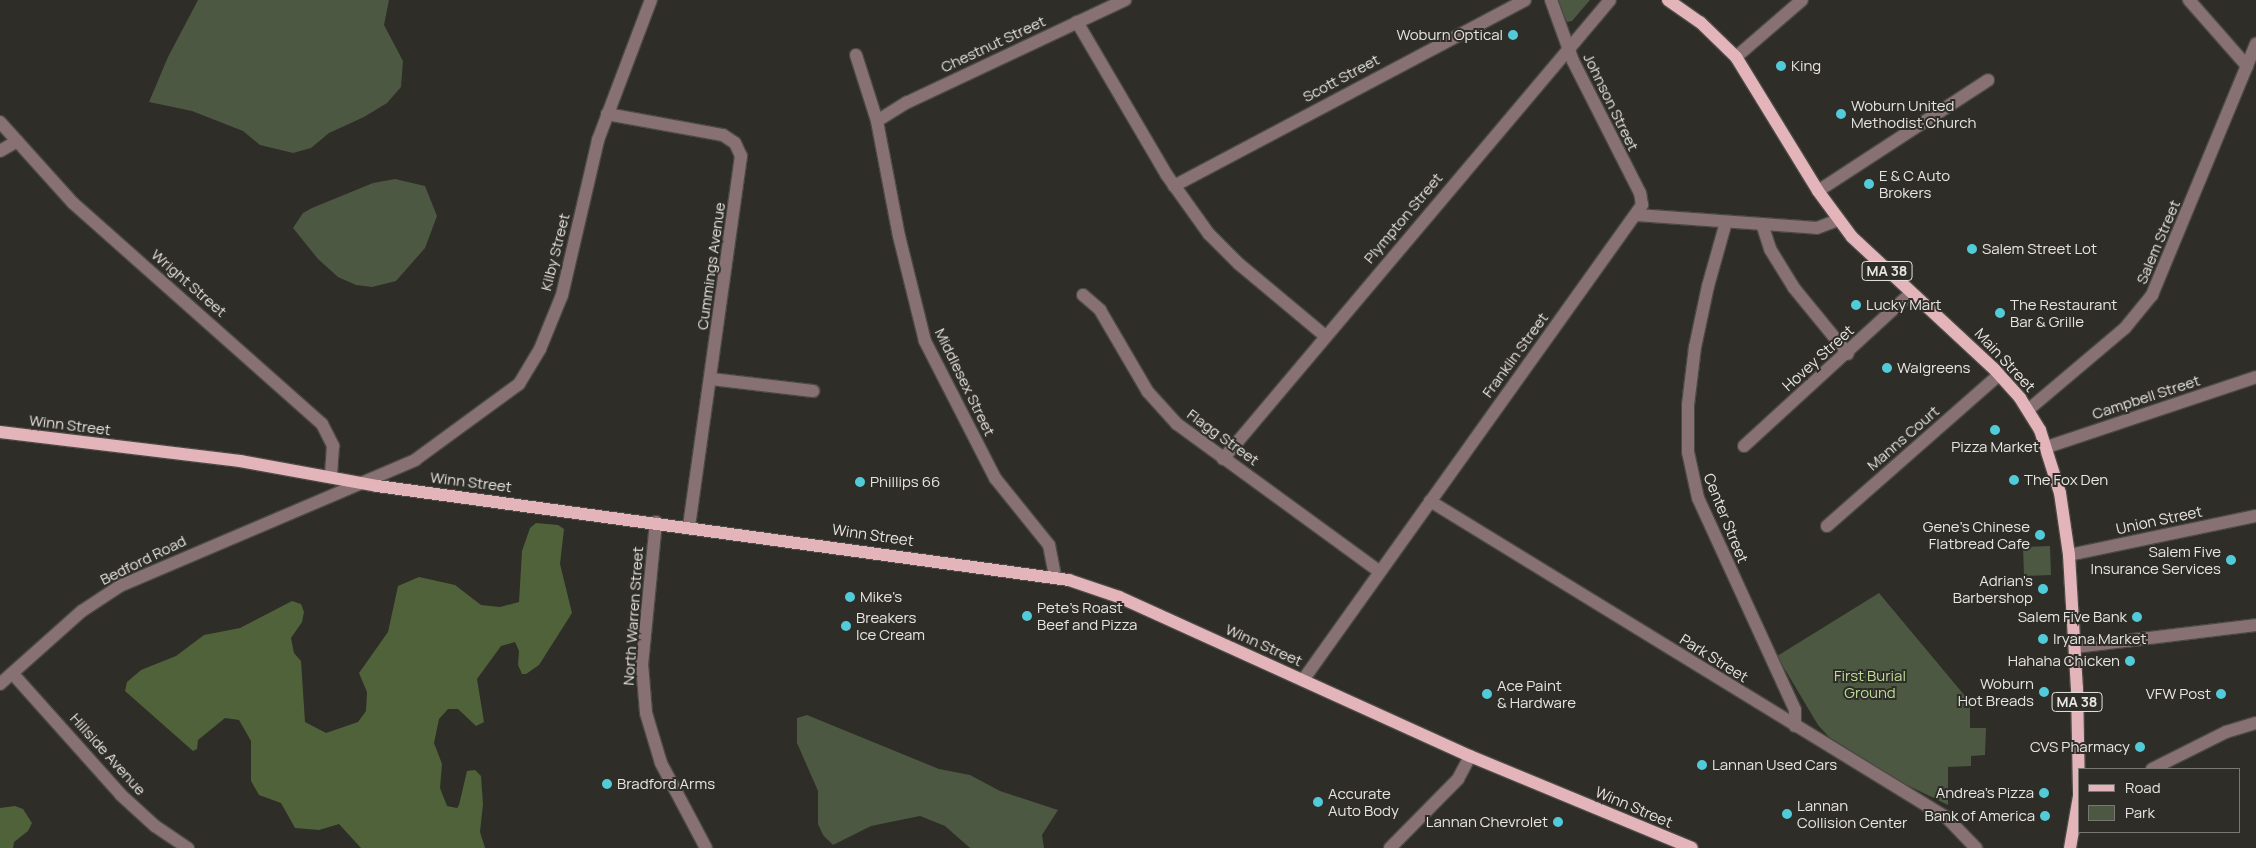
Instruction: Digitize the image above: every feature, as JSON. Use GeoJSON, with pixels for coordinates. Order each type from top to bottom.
{"type":"FeatureCollection","features":[{"type":"Feature","properties":{"kind":"main road","name":"Main Street"},"geometry":{"type":"LineString","coordinates":[[1668,0],[1706,27],[1736,58],[1838,220],[1870,256],[1999,375],[2028,410],[2047,447],[2060,493],[2069,555],[2075,647],[2079,768]]}},
{"type":"Feature","properties":{"kind":"main road","name":"Winn Street"},"geometry":{"type":"LineString","coordinates":[[0,432],[248,462],[362,483],[1055,577],[1100,589],[1470,756],[1692,848]]}},
{"type":"Feature","properties":{"kind":"main road","name":"Main Street"},"geometry":{"type":"LineString","coordinates":[[2070,848],[2078,789]]}},
{"type":"Feature","properties":{"kind":"street","name":"Kilby Street"},"geometry":{"type":"LineString","coordinates":[[362,483],[415,460],[512,390],[533,362],[567,279],[592,162],[607,114],[651,0]]}},
{"type":"Feature","properties":{"kind":"street","name":"Chestnut Street"},"geometry":{"type":"LineString","coordinates":[[877,121],[908,102],[1125,0]]}},
{"type":"Feature","properties":{"kind":"street","name":"Scott Street"},"geometry":{"type":"LineString","coordinates":[[1174,186],[1525,0]]}},
{"type":"Feature","properties":{"kind":"street","name":"Johnson Street"},"geometry":{"type":"LineString","coordinates":[[1551,0],[1568,48],[1602,122],[1640,193],[1642,205],[1637,215]]}},
{"type":"Feature","properties":{"kind":"street","name":"Plympton Street"},"geometry":{"type":"LineString","coordinates":[[1223,459],[1324,336],[1610,0]]}},
{"type":"Feature","properties":{"kind":"street"},"geometry":{"type":"LineString","coordinates":[[1736,58],[1802,0]]}},
{"type":"Feature","properties":{"kind":"street"},"geometry":{"type":"LineString","coordinates":[[2189,0],[2247,66]]}},
{"type":"Feature","properties":{"kind":"street"},"geometry":{"type":"LineString","coordinates":[[1077,22],[1174,186],[1218,244],[1324,336]]}},
{"type":"Feature","properties":{"kind":"street","name":"Salem Street"},"geometry":{"type":"LineString","coordinates":[[2028,410],[2125,328],[2152,296],[2256,44]]}},
{"type":"Feature","properties":{"kind":"street","name":"Middlesex Street"},"geometry":{"type":"LineString","coordinates":[[856,55],[877,121],[899,236],[929,350],[995,478],[1048,544],[1055,577]]}},
{"type":"Feature","properties":{"kind":"street"},"geometry":{"type":"LineString","coordinates":[[1818,191],[1988,80]]}},
{"type":"Feature","properties":{"kind":"street","name":"Cummings Avenue"},"geometry":{"type":"LineString","coordinates":[[607,114],[718,134],[732,140],[740,152],[742,166],[689,527]]}},
{"type":"Feature","properties":{"kind":"street","name":"Wright Street"},"geometry":{"type":"LineString","coordinates":[[0,122],[68,198],[322,424],[334,450],[331,476]]}},
{"type":"Feature","properties":{"kind":"street"},"geometry":{"type":"LineString","coordinates":[[0,151],[17,141]]}},
{"type":"Feature","properties":{"kind":"street"},"geometry":{"type":"LineString","coordinates":[[1637,215],[1817,228],[1838,220]]}},
{"type":"Feature","properties":{"kind":"street","name":"Franklin Street"},"geometry":{"type":"LineString","coordinates":[[1303,680],[1637,215]]}},
{"type":"Feature","properties":{"kind":"street","name":"Center Street"},"geometry":{"type":"LineString","coordinates":[[1726,222],[1705,297],[1695,347],[1686,425],[1688,458],[1696,493],[1712,533],[1795,710],[1795,726]]}},
{"type":"Feature","properties":{"kind":"street"},"geometry":{"type":"LineString","coordinates":[[1762,224],[1770,249],[1797,293],[1848,354]]}},
{"type":"Feature","properties":{"kind":"street","name":"Hovey Street"},"geometry":{"type":"LineString","coordinates":[[1744,446],[1848,354],[1912,293]]}},
{"type":"Feature","properties":{"kind":"street","name":"Flagg Street"},"geometry":{"type":"LineString","coordinates":[[1083,295],[1100,310],[1152,399],[1177,424],[1380,572]]}},
{"type":"Feature","properties":{"kind":"street","name":"Manns Court"},"geometry":{"type":"LineString","coordinates":[[1827,526],[1999,375]]}},
{"type":"Feature","properties":{"kind":"street","name":"Campbell Street"},"geometry":{"type":"LineString","coordinates":[[2047,447],[2256,377]]}},
{"type":"Feature","properties":{"kind":"street"},"geometry":{"type":"LineString","coordinates":[[711,379],[813,392]]}},
{"type":"Feature","properties":{"kind":"street","name":"Bedford Road"},"geometry":{"type":"LineString","coordinates":[[0,684],[82,611],[120,586],[362,483]]}},
{"type":"Feature","properties":{"kind":"street","name":"Park Street"},"geometry":{"type":"LineString","coordinates":[[1430,501],[1947,818],[1976,848]]}},
{"type":"Feature","properties":{"kind":"street","name":"Union Street"},"geometry":{"type":"LineString","coordinates":[[2069,555],[2256,516]]}},
{"type":"Feature","properties":{"kind":"street","name":"North Warren Street"},"geometry":{"type":"LineString","coordinates":[[656,522],[642,664],[646,713],[661,763],[706,848]]}},
{"type":"Feature","properties":{"kind":"street"},"geometry":{"type":"LineString","coordinates":[[2075,647],[2256,625]]}},
{"type":"Feature","properties":{"kind":"street","name":"Hillside Avenue"},"geometry":{"type":"LineString","coordinates":[[13,674],[133,807],[188,848]]}},
{"type":"Feature","properties":{"kind":"street"},"geometry":{"type":"LineString","coordinates":[[2154,768],[2214,738],[2256,723]]}},
{"type":"Feature","properties":{"kind":"street"},"geometry":{"type":"LineString","coordinates":[[1390,848],[1458,779],[1470,756]]}},
{"type":"Feature","properties":{"kind":"green space"},"geometry":{"type":"Polygon","coordinates":[[[198,0],[389,0],[384,25],[403,61],[401,87],[387,103],[364,117],[329,133],[311,148],[293,153],[260,145],[243,131],[192,111],[149,102],[168,57],[198,0]]]}},
{"type":"Feature","properties":{"kind":"green space"},"geometry":{"type":"Polygon","coordinates":[[[1556,0],[1590,0],[1572,21],[1567,22],[1556,0]]]}},
{"type":"Feature","properties":{"kind":"green space"},"geometry":{"type":"Polygon","coordinates":[[[395,179],[425,186],[437,216],[425,248],[396,281],[372,287],[356,285],[338,277],[318,259],[293,228],[303,213],[312,208],[373,183],[395,179]]]}},
{"type":"Feature","properties":{"kind":"green space"},"geometry":{"type":"Polygon","coordinates":[[[536,523],[558,525],[564,529],[560,564],[572,613],[539,665],[526,674],[522,674],[518,665],[519,651],[515,642],[501,646],[477,679],[484,722],[476,726],[458,709],[448,709],[439,719],[434,743],[442,764],[440,788],[447,806],[457,808],[459,805],[467,771],[475,770],[481,776],[483,804],[480,832],[485,848],[361,848],[339,824],[319,830],[295,828],[281,803],[259,795],[251,781],[251,741],[239,720],[225,718],[198,740],[197,749],[193,751],[125,691],[127,682],[141,670],[176,656],[204,635],[240,628],[292,601],[301,604],[304,612],[302,622],[291,638],[294,653],[301,661],[305,722],[326,733],[358,722],[366,711],[367,692],[359,673],[388,632],[398,586],[419,577],[455,585],[481,605],[500,607],[519,602],[522,551],[530,528],[536,523]]]}},
{"type":"Feature","properties":{"kind":"green space"},"geometry":{"type":"Polygon","coordinates":[[[2050,546],[2051,575],[2024,576],[2023,547],[2050,546]]]}},
{"type":"Feature","properties":{"kind":"green space","name":"First Burial Ground"},"geometry":{"type":"Polygon","coordinates":[[[1879,593],[1965,696],[1970,708],[1970,728],[1986,728],[1985,755],[1971,756],[1971,766],[1948,767],[1948,805],[1901,782],[1829,737],[1818,725],[1777,656],[1879,593]]]}},
{"type":"Feature","properties":{"kind":"green space"},"geometry":{"type":"Polygon","coordinates":[[[807,715],[939,769],[970,775],[1000,791],[1058,810],[1042,835],[1044,848],[970,848],[945,826],[920,816],[871,826],[833,845],[823,835],[818,824],[818,791],[797,743],[797,718],[807,715]]]}},
{"type":"Feature","properties":{"kind":"green space"},"geometry":{"type":"Polygon","coordinates":[[[15,806],[23,809],[32,823],[28,831],[14,842],[13,848],[0,848],[0,808],[15,806]]]}},
{"type":"Feature","properties":{"kind":"place","name":"Woburn Optical"},"geometry":{"type":"Point","coordinates":[1513,35]}},
{"type":"Feature","properties":{"kind":"place","name":"King"},"geometry":{"type":"Point","coordinates":[1781,66]}},
{"type":"Feature","properties":{"kind":"place","name":"Woburn United Methodist Church"},"geometry":{"type":"Point","coordinates":[1841,114]}},
{"type":"Feature","properties":{"kind":"place","name":"E & C Auto Brokers"},"geometry":{"type":"Point","coordinates":[1869,184]}},
{"type":"Feature","properties":{"kind":"place","name":"Salem Street Lot"},"geometry":{"type":"Point","coordinates":[1972,249]}},
{"type":"Feature","properties":{"kind":"place","name":"Lucky Mart"},"geometry":{"type":"Point","coordinates":[1856,305]}},
{"type":"Feature","properties":{"kind":"place","name":"The Restaurant Bar & Grille"},"geometry":{"type":"Point","coordinates":[2000,313]}},
{"type":"Feature","properties":{"kind":"place","name":"Walgreens"},"geometry":{"type":"Point","coordinates":[1887,368]}},
{"type":"Feature","properties":{"kind":"place","name":"Pizza Market"},"geometry":{"type":"Point","coordinates":[1995,430]}},
{"type":"Feature","properties":{"kind":"place","name":"The Fox Den"},"geometry":{"type":"Point","coordinates":[2014,480]}},
{"type":"Feature","properties":{"kind":"place","name":"Phillips 66"},"geometry":{"type":"Point","coordinates":[860,482]}},
{"type":"Feature","properties":{"kind":"place","name":"Gene's Chinese Flatbread Cafe"},"geometry":{"type":"Point","coordinates":[2040,535]}},
{"type":"Feature","properties":{"kind":"place","name":"Salem Five Insurance Services"},"geometry":{"type":"Point","coordinates":[2231,560]}},
{"type":"Feature","properties":{"kind":"place","name":"Adrian's Barbershop"},"geometry":{"type":"Point","coordinates":[2043,589]}},
{"type":"Feature","properties":{"kind":"place","name":"Mike's"},"geometry":{"type":"Point","coordinates":[850,597]}},
{"type":"Feature","properties":{"kind":"place","name":"Pete's Roast Beef and Pizza"},"geometry":{"type":"Point","coordinates":[1027,616]}},
{"type":"Feature","properties":{"kind":"place","name":"Salem Five Bank"},"geometry":{"type":"Point","coordinates":[2137,617]}},
{"type":"Feature","properties":{"kind":"place","name":"Breakers Ice Cream"},"geometry":{"type":"Point","coordinates":[846,626]}},
{"type":"Feature","properties":{"kind":"place","name":"Iryana Market"},"geometry":{"type":"Point","coordinates":[2043,639]}},
{"type":"Feature","properties":{"kind":"place","name":"Hahaha Chicken"},"geometry":{"type":"Point","coordinates":[2130,661]}},
{"type":"Feature","properties":{"kind":"place","name":"Woburn Hot Breads"},"geometry":{"type":"Point","coordinates":[2044,692]}},
{"type":"Feature","properties":{"kind":"place","name":"Ace Paint & Hardware"},"geometry":{"type":"Point","coordinates":[1487,694]}},
{"type":"Feature","properties":{"kind":"place","name":"VFW Post"},"geometry":{"type":"Point","coordinates":[2221,694]}},
{"type":"Feature","properties":{"kind":"place","name":"CVS Pharmacy"},"geometry":{"type":"Point","coordinates":[2140,747]}},
{"type":"Feature","properties":{"kind":"place","name":"Lannan Used Cars"},"geometry":{"type":"Point","coordinates":[1702,765]}},
{"type":"Feature","properties":{"kind":"place","name":"Bradford Arms"},"geometry":{"type":"Point","coordinates":[607,784]}},
{"type":"Feature","properties":{"kind":"place","name":"Andrea's Pizza"},"geometry":{"type":"Point","coordinates":[2044,793]}},
{"type":"Feature","properties":{"kind":"place","name":"Accurate Auto Body"},"geometry":{"type":"Point","coordinates":[1318,802]}},
{"type":"Feature","properties":{"kind":"place","name":"Lannan Collision Center"},"geometry":{"type":"Point","coordinates":[1787,814]}},
{"type":"Feature","properties":{"kind":"place","name":"Bank of America"},"geometry":{"type":"Point","coordinates":[2045,816]}},
{"type":"Feature","properties":{"kind":"place","name":"Lannan Chevrolet"},"geometry":{"type":"Point","coordinates":[1558,822]}}]}
